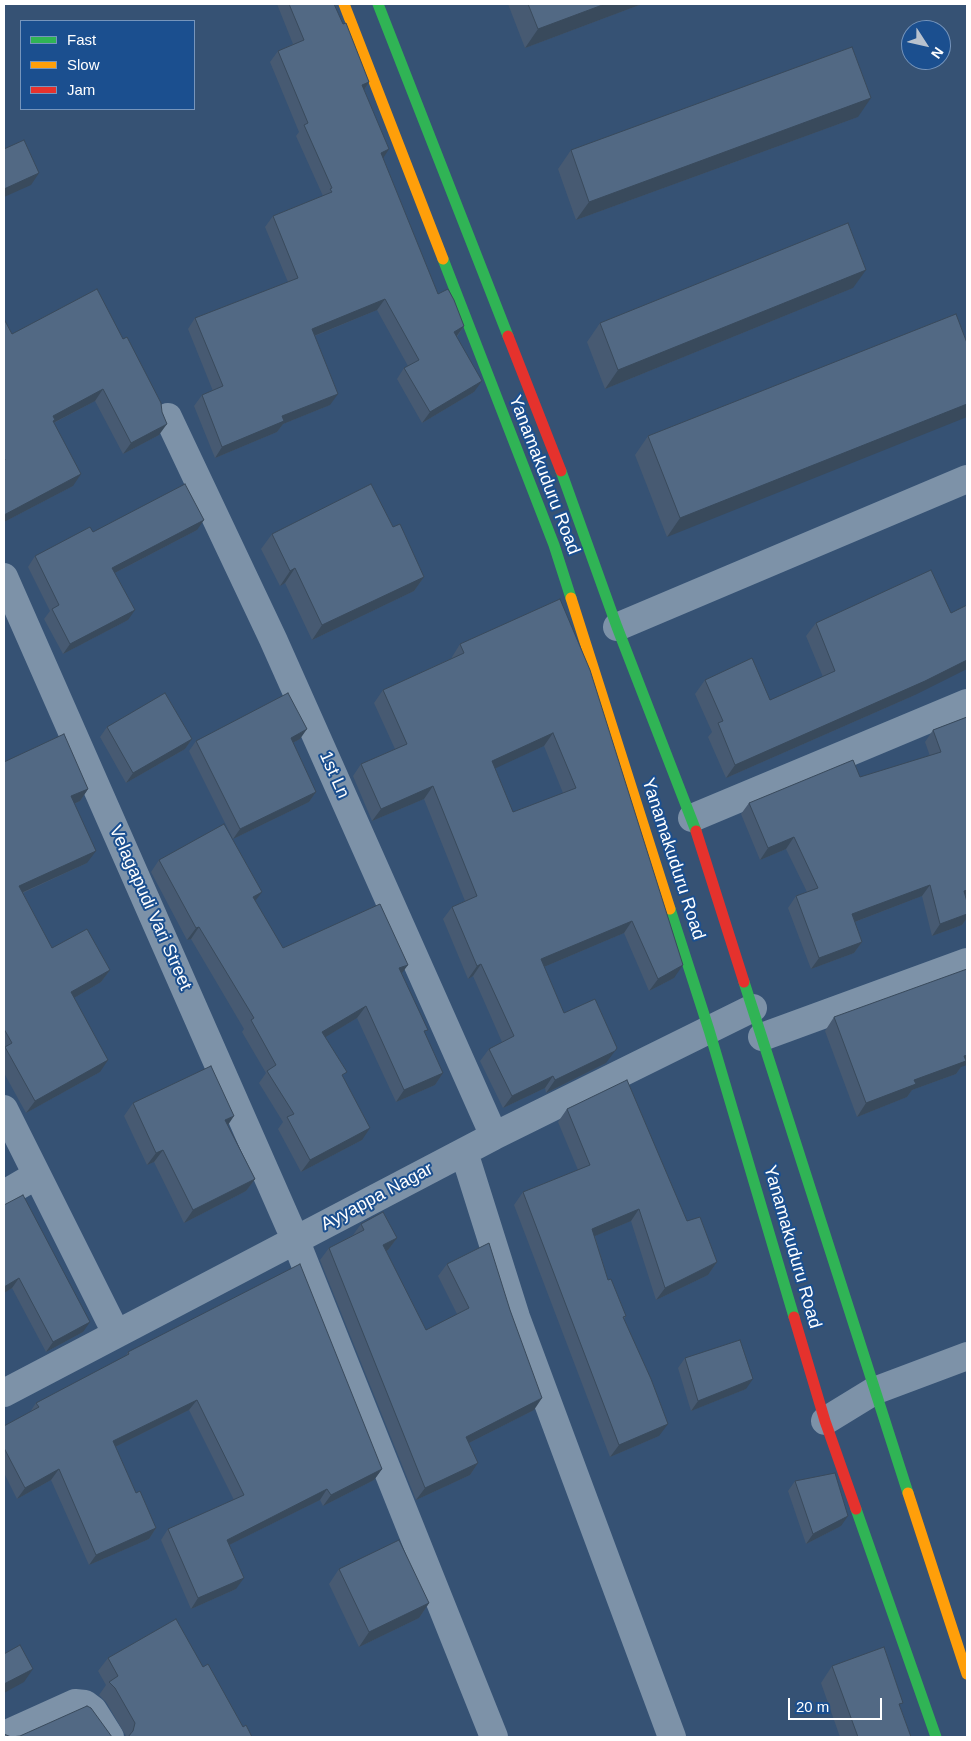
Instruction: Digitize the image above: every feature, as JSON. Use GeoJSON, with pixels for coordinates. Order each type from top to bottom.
{"type":"FeatureCollection","features":[{"type":"Feature","properties":{"kind":"street","name":"Yanamakuduru Road"},"geometry":{"type":"LineString","coordinates":[[344,4],[554,545],[709,1030],[825,1421],[936,1737]]}},
{"type":"Feature","properties":{"kind":"street","name":"Yanamakuduru Road"},"geometry":{"type":"LineString","coordinates":[[378,4],[572,499],[617,626],[692,818],[874,1391],[967,1674]]}},
{"type":"Feature","properties":{"kind":"street","name":"1st Ln"},"geometry":{"type":"LineString","coordinates":[[168,417],[273,639],[494,1136]]}},
{"type":"Feature","properties":{"kind":"street"},"geometry":{"type":"LineString","coordinates":[[617,626],[967,479]]}},
{"type":"Feature","properties":{"kind":"street","name":"Velagapudi Vari Street"},"geometry":{"type":"LineString","coordinates":[[4,577],[296,1239],[494,1737]]}},
{"type":"Feature","properties":{"kind":"street"},"geometry":{"type":"LineString","coordinates":[[692,818],[967,702]]}},
{"type":"Feature","properties":{"kind":"street"},"geometry":{"type":"LineString","coordinates":[[762,1038],[967,962]]}},
{"type":"Feature","properties":{"kind":"street","name":"Ayyappa Nagar"},"geometry":{"type":"LineString","coordinates":[[4,1393],[494,1136],[753,1008]]}},
{"type":"Feature","properties":{"kind":"street"},"geometry":{"type":"LineString","coordinates":[[4,1109],[116,1333]]}},
{"type":"Feature","properties":{"kind":"street"},"geometry":{"type":"LineString","coordinates":[[464,1152],[516,1317],[672,1737]]}},
{"type":"Feature","properties":{"kind":"street"},"geometry":{"type":"LineString","coordinates":[[4,1194],[37,1175]]}},
{"type":"Feature","properties":{"kind":"street"},"geometry":{"type":"LineString","coordinates":[[825,1421],[874,1391],[967,1356]]}},
{"type":"Feature","properties":{"kind":"street"},"geometry":{"type":"LineString","coordinates":[[4,1735],[75,1703],[85,1704],[93,1710],[110,1737]]}},
{"type":"Feature","properties":{"kind":"building"},"geometry":{"type":"Polygon","coordinates":[[[289,4],[334,4],[343,24],[346,23],[369,82],[362,85],[389,149],[381,153],[438,294],[448,289],[454,300],[464,326],[454,332],[482,381],[430,412],[404,368],[419,360],[385,299],[312,329],[338,394],[282,416],[284,421],[222,447],[202,395],[223,386],[195,318],[298,278],[273,216],[332,192],[330,189],[332,188],[304,125],[308,123],[278,51],[304,40],[289,4]]]}},
{"type":"Feature","properties":{"kind":"building"},"geometry":{"type":"Polygon","coordinates":[[[528,4],[605,4],[538,29],[528,4]]]}},
{"type":"Feature","properties":{"kind":"building"},"geometry":{"type":"Polygon","coordinates":[[[852,47],[871,98],[589,202],[571,150],[852,47]]]}},
{"type":"Feature","properties":{"kind":"building"},"geometry":{"type":"Polygon","coordinates":[[[24,140],[39,173],[4,189],[4,149],[24,140]]]}},
{"type":"Feature","properties":{"kind":"building"},"geometry":{"type":"Polygon","coordinates":[[[848,223],[866,270],[618,370],[600,323],[848,223]]]}},
{"type":"Feature","properties":{"kind":"building"},"geometry":{"type":"Polygon","coordinates":[[[97,289],[123,339],[127,337],[161,403],[162,412],[167,424],[131,443],[103,389],[53,416],[55,420],[53,421],[81,474],[4,515],[4,319],[12,334],[97,289]]]}},
{"type":"Feature","properties":{"kind":"building"},"geometry":{"type":"Polygon","coordinates":[[[956,314],[967,343],[967,404],[680,518],[648,436],[956,314]]]}},
{"type":"Feature","properties":{"kind":"building"},"geometry":{"type":"Polygon","coordinates":[[[185,484],[204,520],[112,568],[135,610],[70,644],[52,609],[59,605],[35,556],[90,527],[93,532],[185,484]]]}},
{"type":"Feature","properties":{"kind":"building"},"geometry":{"type":"Polygon","coordinates":[[[371,484],[393,527],[400,524],[424,577],[322,625],[295,568],[290,571],[272,534],[371,484]]]}},
{"type":"Feature","properties":{"kind":"building"},"geometry":{"type":"Polygon","coordinates":[[[931,570],[951,613],[967,605],[967,660],[925,681],[735,765],[718,723],[723,721],[705,680],[752,658],[770,700],[835,671],[816,623],[931,570]]]}},
{"type":"Feature","properties":{"kind":"building"},"geometry":{"type":"Polygon","coordinates":[[[560,599],[590,670],[683,965],[658,979],[632,921],[541,959],[564,1013],[595,999],[617,1048],[615,1051],[555,1080],[553,1076],[512,1096],[489,1049],[514,1036],[481,964],[477,966],[452,907],[477,896],[433,786],[381,809],[361,764],[407,744],[383,690],[464,653],[460,644],[560,599]],[[553,733],[492,761],[513,812],[576,788],[553,733]]]}},
{"type":"Feature","properties":{"kind":"building"},"geometry":{"type":"Polygon","coordinates":[[[165,693],[192,739],[133,773],[107,727],[165,693]]]}},
{"type":"Feature","properties":{"kind":"building"},"geometry":{"type":"Polygon","coordinates":[[[288,693],[307,729],[291,738],[316,792],[240,829],[196,741],[288,693]]]}},
{"type":"Feature","properties":{"kind":"building"},"geometry":{"type":"Polygon","coordinates":[[[967,717],[967,890],[964,891],[967,902],[967,914],[940,924],[930,885],[852,914],[862,942],[819,958],[796,896],[818,888],[794,837],[768,848],[749,803],[853,760],[860,777],[941,752],[933,730],[967,717]]]}},
{"type":"Feature","properties":{"kind":"building"},"geometry":{"type":"Polygon","coordinates":[[[64,734],[88,789],[71,796],[96,851],[19,886],[52,948],[87,929],[110,970],[71,992],[108,1060],[35,1101],[5,1047],[12,1043],[4,1029],[4,762],[64,734]]]}},
{"type":"Feature","properties":{"kind":"building"},"geometry":{"type":"Polygon","coordinates":[[[224,824],[262,892],[253,897],[283,948],[380,904],[408,965],[399,968],[428,1030],[424,1031],[443,1073],[404,1090],[366,1006],[322,1032],[347,1072],[342,1075],[370,1128],[310,1160],[287,1117],[294,1114],[267,1071],[276,1065],[251,1020],[254,1018],[199,927],[196,928],[159,860],[224,824]]]}},
{"type":"Feature","properties":{"kind":"building"},"geometry":{"type":"Polygon","coordinates":[[[967,969],[967,1055],[964,1056],[966,1061],[914,1080],[916,1084],[866,1103],[834,1017],[967,969]]]}},
{"type":"Feature","properties":{"kind":"building"},"geometry":{"type":"Polygon","coordinates":[[[211,1066],[234,1116],[225,1120],[255,1179],[193,1210],[163,1150],[156,1153],[133,1103],[211,1066]]]}},
{"type":"Feature","properties":{"kind":"building"},"geometry":{"type":"Polygon","coordinates":[[[627,1080],[687,1221],[700,1217],[717,1262],[665,1288],[639,1209],[592,1229],[608,1280],[611,1279],[626,1316],[623,1317],[651,1379],[668,1424],[619,1445],[523,1192],[590,1165],[567,1109],[627,1080]]]}},
{"type":"Feature","properties":{"kind":"building"},"geometry":{"type":"Polygon","coordinates":[[[23,1195],[90,1322],[53,1342],[19,1278],[4,1287],[4,1205],[23,1195]]]}},
{"type":"Feature","properties":{"kind":"building"},"geometry":{"type":"Polygon","coordinates":[[[383,1212],[397,1238],[383,1245],[426,1330],[469,1308],[447,1264],[489,1243],[510,1310],[542,1398],[466,1437],[478,1463],[425,1488],[329,1248],[364,1230],[361,1224],[383,1212]]]}},
{"type":"Feature","properties":{"kind":"building"},"geometry":{"type":"Polygon","coordinates":[[[300,1264],[382,1469],[331,1495],[327,1489],[227,1540],[244,1578],[198,1598],[168,1529],[244,1495],[197,1400],[113,1441],[136,1493],[140,1491],[156,1528],[96,1555],[59,1469],[25,1488],[4,1448],[4,1426],[39,1407],[36,1403],[129,1354],[128,1352],[300,1264]]]}},
{"type":"Feature","properties":{"kind":"building"},"geometry":{"type":"Polygon","coordinates":[[[740,1340],[753,1379],[698,1401],[685,1358],[740,1340]]]}},
{"type":"Feature","properties":{"kind":"building"},"geometry":{"type":"Polygon","coordinates":[[[835,1473],[848,1516],[813,1534],[795,1481],[835,1473]]]}},
{"type":"Feature","properties":{"kind":"building"},"geometry":{"type":"Polygon","coordinates":[[[399,1540],[429,1603],[369,1632],[339,1569],[399,1540]]]}},
{"type":"Feature","properties":{"kind":"building"},"geometry":{"type":"Polygon","coordinates":[[[176,1619],[203,1667],[208,1664],[243,1727],[246,1725],[252,1737],[128,1737],[133,1731],[135,1723],[115,1688],[109,1682],[118,1676],[108,1658],[176,1619]]]}},
{"type":"Feature","properties":{"kind":"building"},"geometry":{"type":"Polygon","coordinates":[[[20,1645],[33,1669],[4,1684],[4,1654],[20,1645]]]}},
{"type":"Feature","properties":{"kind":"building"},"geometry":{"type":"Polygon","coordinates":[[[884,1647],[903,1703],[899,1704],[911,1737],[858,1737],[832,1666],[884,1647]]]}},
{"type":"Feature","properties":{"kind":"building"},"geometry":{"type":"Polygon","coordinates":[[[87,1706],[91,1708],[112,1737],[11,1737],[20,1736],[87,1706]]]}},
{"type":"Feature","properties":{"kind":"traffic: fast"},"geometry":{"type":"LineString","coordinates":[[378,4],[508,336]]}},
{"type":"Feature","properties":{"kind":"traffic: fast"},"geometry":{"type":"LineString","coordinates":[[443,259],[554,545],[571,598]]}},
{"type":"Feature","properties":{"kind":"traffic: fast"},"geometry":{"type":"LineString","coordinates":[[561,471],[617,627],[696,831]]}},
{"type":"Feature","properties":{"kind":"traffic: fast"},"geometry":{"type":"LineString","coordinates":[[670,909],[709,1030],[794,1317]]}},
{"type":"Feature","properties":{"kind":"traffic: fast"},"geometry":{"type":"LineString","coordinates":[[744,982],[908,1493]]}},
{"type":"Feature","properties":{"kind":"traffic: fast"},"geometry":{"type":"LineString","coordinates":[[856,1509],[936,1737]]}},
{"type":"Feature","properties":{"kind":"traffic: slow"},"geometry":{"type":"LineString","coordinates":[[344,4],[443,259]]}},
{"type":"Feature","properties":{"kind":"traffic: slow"},"geometry":{"type":"LineString","coordinates":[[571,598],[670,909]]}},
{"type":"Feature","properties":{"kind":"traffic: slow"},"geometry":{"type":"LineString","coordinates":[[908,1493],[967,1674]]}},
{"type":"Feature","properties":{"kind":"traffic: jam"},"geometry":{"type":"LineString","coordinates":[[508,336],[561,471]]}},
{"type":"Feature","properties":{"kind":"traffic: jam"},"geometry":{"type":"LineString","coordinates":[[696,831],[744,982]]}},
{"type":"Feature","properties":{"kind":"traffic: jam"},"geometry":{"type":"LineString","coordinates":[[794,1317],[825,1421],[856,1509]]}}]}
